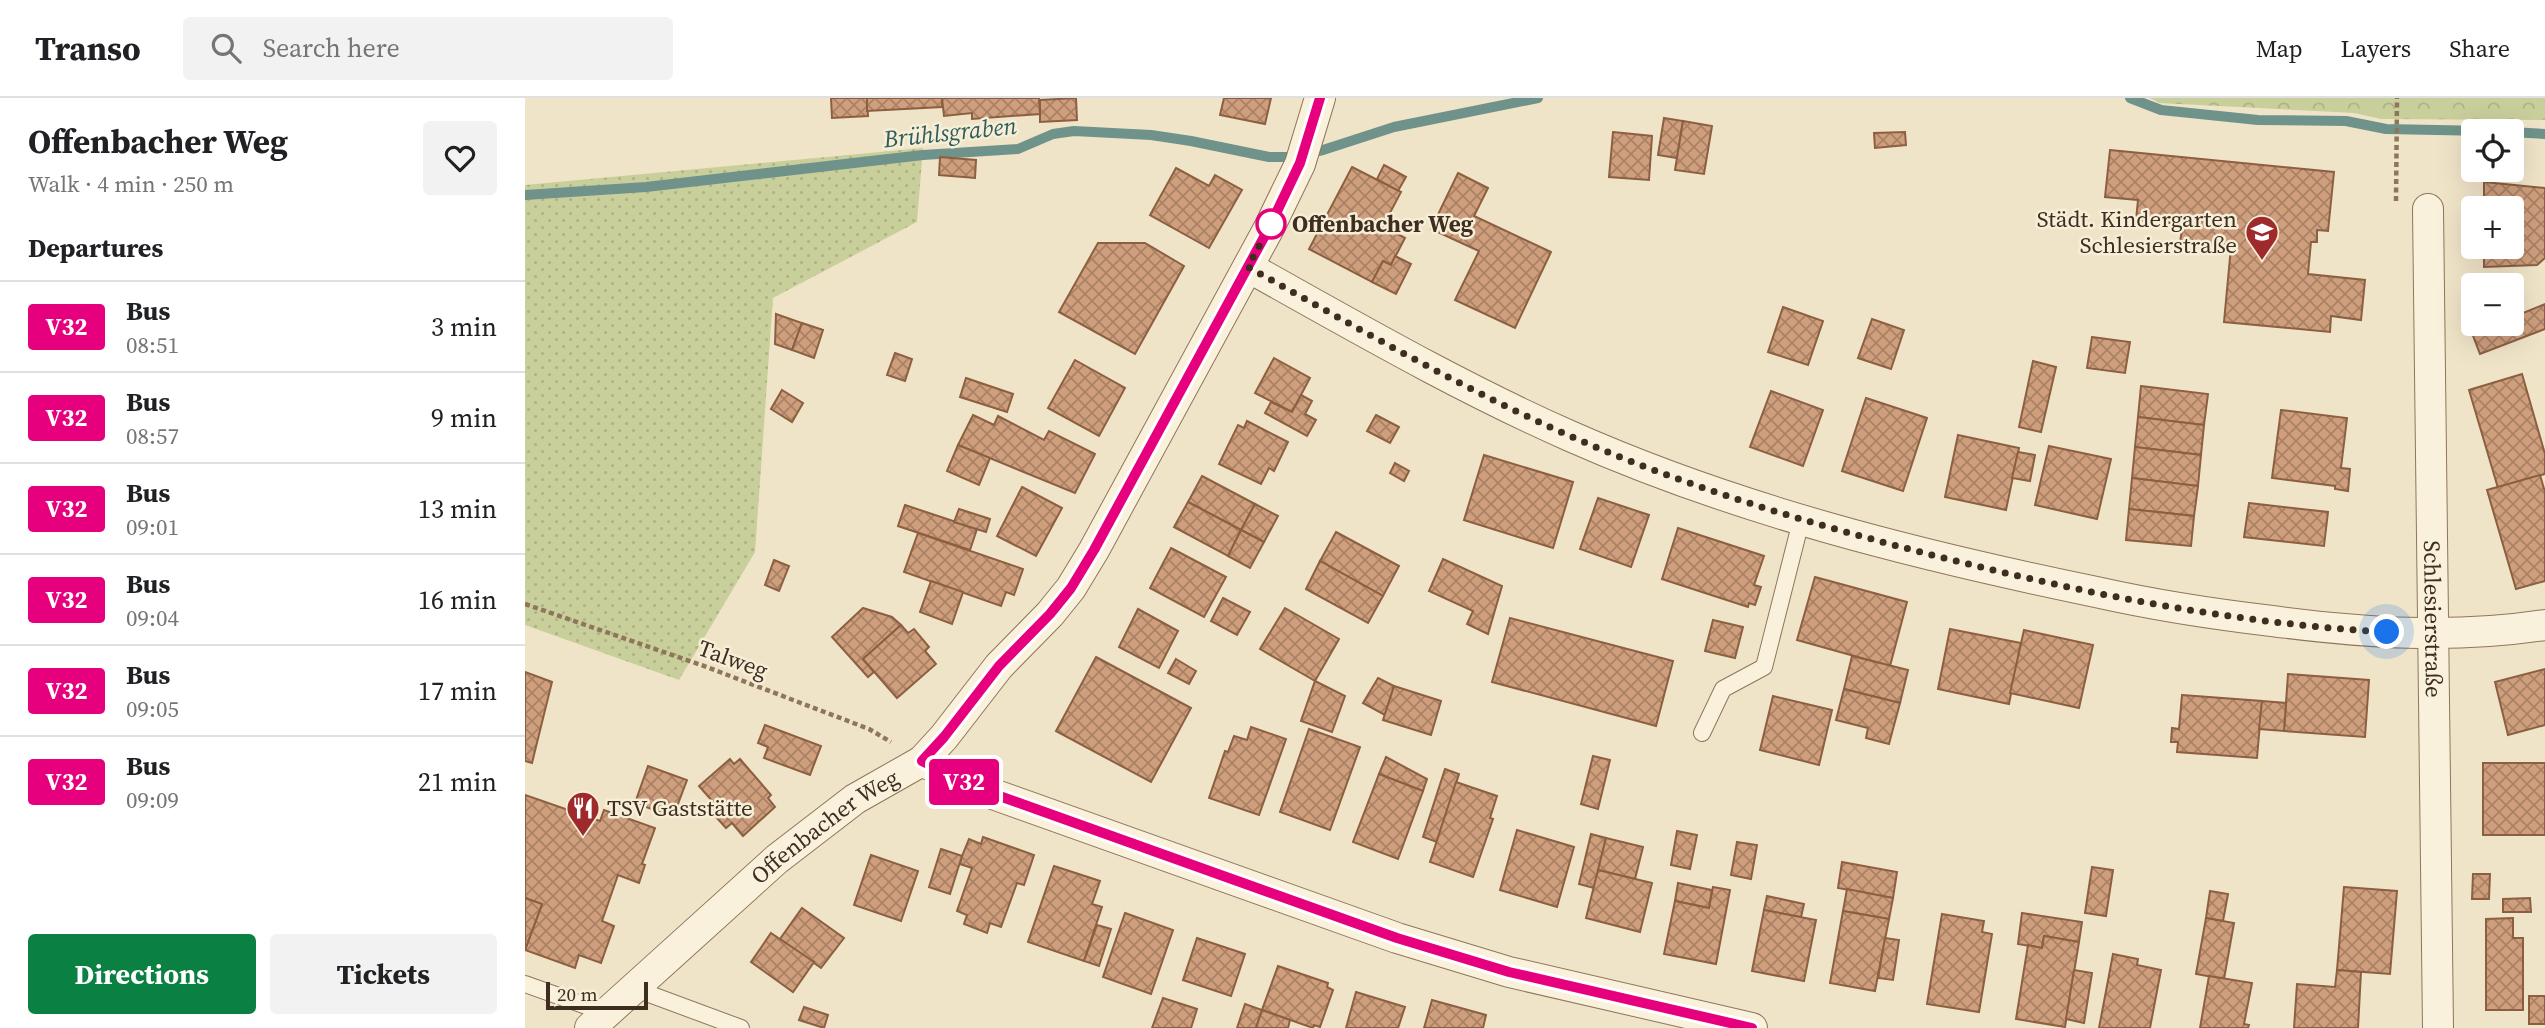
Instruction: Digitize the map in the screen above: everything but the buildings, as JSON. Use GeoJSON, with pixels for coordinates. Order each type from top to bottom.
{"type":"FeatureCollection","features":[{"type":"Feature","properties":{"kind":"street","name":"Offenbacher Weg"},"geometry":{"type":"LineString","coordinates":[[598,1020],[777,859],[855,799],[922,761],[999,666],[1050,614],[1071,588],[1282,201],[1300,163],[1320,98]]}},
{"type":"Feature","properties":{"kind":"street","name":"Schlesierstraße"},"geometry":{"type":"LineString","coordinates":[[2428,209],[2438,1028]]}},
{"type":"Feature","properties":{"kind":"street"},"geometry":{"type":"LineString","coordinates":[[1248,267],[1480,394],[1572,437],[1653,469],[1801,521],[2005,574],[2155,605],[2339,629],[2434,635],[2496,632],[2545,625]]}},
{"type":"Feature","properties":{"kind":"street"},"geometry":{"type":"LineString","coordinates":[[922,761],[977,788],[1397,938],[1509,972],[1752,1028]]}},
{"type":"Feature","properties":{"kind":"lane"},"geometry":{"type":"LineString","coordinates":[[1702,733],[1723,688],[1764,667],[1801,521]]}},
{"type":"Feature","properties":{"kind":"lane"},"geometry":{"type":"LineString","coordinates":[[525,984],[598,1020]]}},
{"type":"Feature","properties":{"kind":"lane"},"geometry":{"type":"LineString","coordinates":[[633,988],[741,1028]]}},
{"type":"Feature","properties":{"kind":"path"},"geometry":{"type":"LineString","coordinates":[[2397,98],[2396,208],[2428,209]]}},
{"type":"Feature","properties":{"kind":"path","name":"Talweg"},"geometry":{"type":"LineString","coordinates":[[525,604],[704,666],[869,729],[922,761]]}},
{"type":"Feature","properties":{"kind":"green space"},"geometry":{"type":"Polygon","coordinates":[[[2150,98],[2545,98],[2545,120],[2381,119],[2354,113],[2159,103],[2150,98]]]}},
{"type":"Feature","properties":{"kind":"green space"},"geometry":{"type":"Polygon","coordinates":[[[923,148],[917,222],[773,298],[755,552],[679,680],[525,625],[525,185],[923,148]]]}},
{"type":"Feature","properties":{"kind":"waterway","name":"Brühlsgraben"},"geometry":{"type":"LineString","coordinates":[[525,195],[646,187],[923,155],[1018,149],[1053,134],[1074,131],[1151,135],[1269,157],[1292,157],[1394,127],[1538,98]]}},
{"type":"Feature","properties":{"kind":"waterway","name":"Brühlsgraben"},"geometry":{"type":"LineString","coordinates":[[2130,98],[2161,110],[2258,120],[2346,121],[2386,129],[2461,130]]}},
{"type":"Feature","properties":{"kind":"waterway","name":"Brühlsgraben"},"geometry":{"type":"LineString","coordinates":[[2524,133],[2545,134]]}},
{"type":"Feature","properties":{"kind":"bus line","name":"V32"},"geometry":{"type":"LineString","coordinates":[[1320,98],[1300,163],[1269,228],[1094,550],[1071,588],[1050,614],[999,666],[922,761],[977,788],[1397,938],[1509,972],[1752,1028]]}},
{"type":"Feature","properties":{"kind":"place","name":"Offenbacher Weg"},"geometry":{"type":"Point","coordinates":[1271,224]}},
{"type":"Feature","properties":{"kind":"place","name":"Städt. Kindergarten Schlesierstraße"},"geometry":{"type":"Point","coordinates":[2262,262]}},
{"type":"Feature","properties":{"kind":"place","name":"TSV Gaststätte"},"geometry":{"type":"Point","coordinates":[583,838]}},
{"type":"Feature","properties":{"kind":"route"},"geometry":{"type":"LineString","coordinates":[[1271,224],[1248,267],[1480,394],[1572,437],[1653,469],[1801,521],[2017,576],[2155,605],[2339,629],[2387,632]]}}]}
